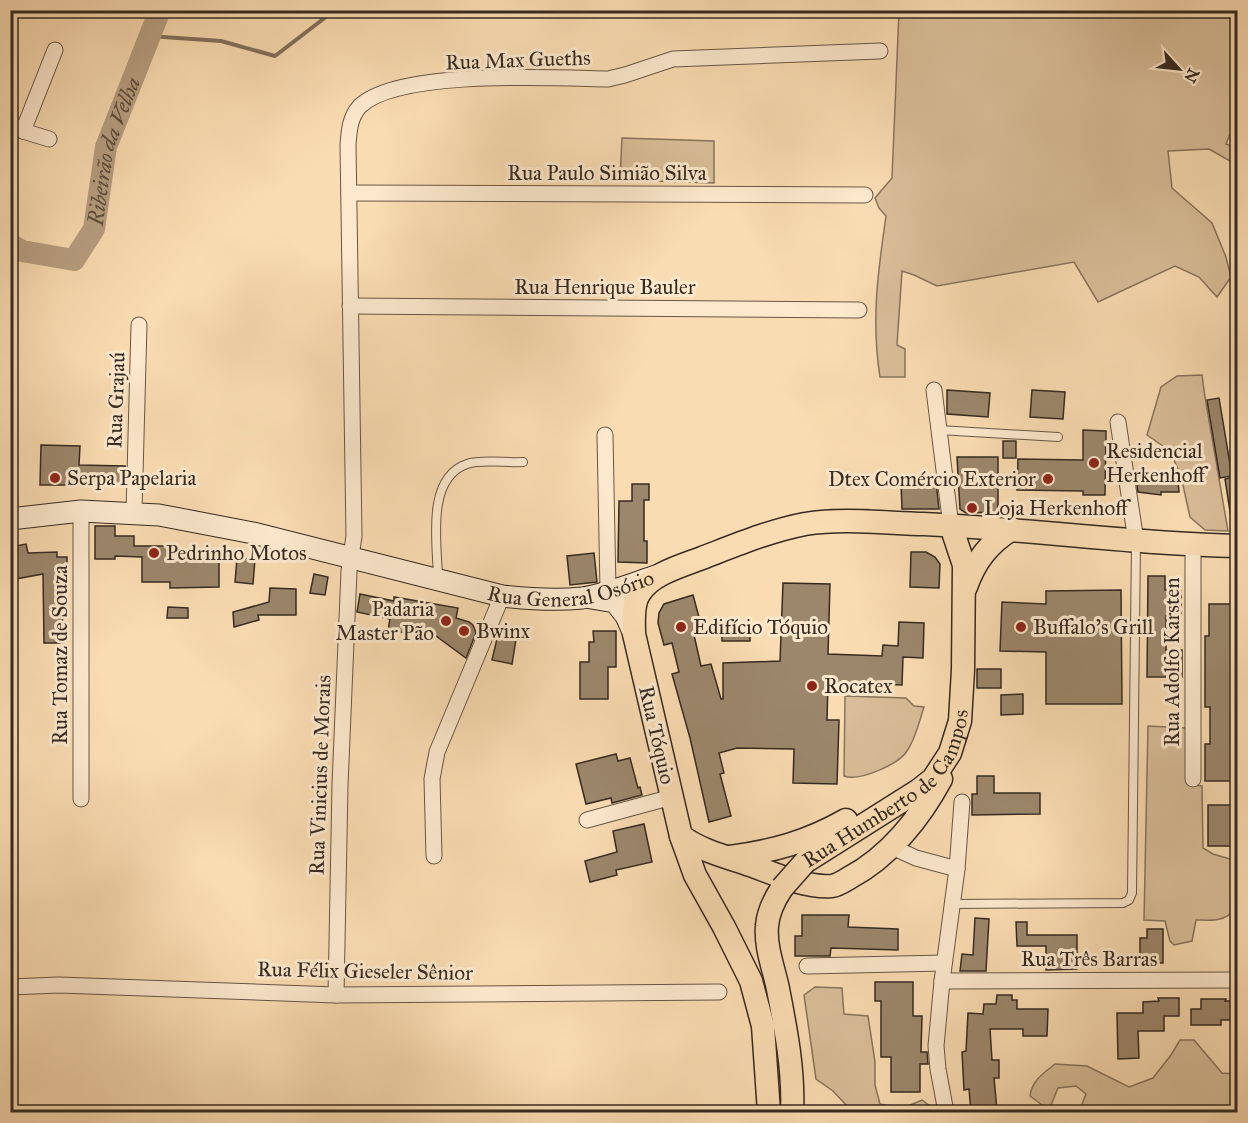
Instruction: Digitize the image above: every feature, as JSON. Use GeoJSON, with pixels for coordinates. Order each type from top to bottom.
{"type":"FeatureCollection","features":[{"type":"Feature","properties":{"kind":"main road","name":"Rua General Osório"},"geometry":{"type":"LineString","coordinates":[[10,519],[81,511],[134,512],[183,518],[351,557],[502,596],[554,600],[584,597],[662,575],[768,532],[807,524],[866,522],[1012,529],[1136,541],[1238,546]]}},
{"type":"Feature","properties":{"kind":"main road","name":"Rua Humberto de Campos"},"geometry":{"type":"LineString","coordinates":[[792,1113],[792,1080],[786,1026],[766,939],[768,916],[782,888],[805,862],[919,790],[933,779],[950,753],[960,721],[965,588],[961,551],[951,526]]}},
{"type":"Feature","properties":{"kind":"main road","name":"Rua Humberto de Campos"},"geometry":{"type":"LineString","coordinates":[[965,588],[976,562],[983,553],[1012,529]]}},
{"type":"Feature","properties":{"kind":"main road","name":"Rua Tóquio"},"geometry":{"type":"LineString","coordinates":[[634,634],[636,600],[646,586],[662,575]]}},
{"type":"Feature","properties":{"kind":"main road","name":"Rua Tóquio"},"geometry":{"type":"LineString","coordinates":[[584,597],[615,602],[622,610],[634,634],[681,836]]}},
{"type":"Feature","properties":{"kind":"main road"},"geometry":{"type":"LineString","coordinates":[[729,857],[766,852],[795,844],[839,824],[868,807],[916,776],[937,756],[960,721]]}},
{"type":"Feature","properties":{"kind":"main road"},"geometry":{"type":"LineString","coordinates":[[681,836],[693,844],[810,885],[834,886],[862,871],[892,847],[932,796],[942,777],[944,763]]}},
{"type":"Feature","properties":{"kind":"main road"},"geometry":{"type":"LineString","coordinates":[[681,836],[695,875],[751,981],[763,1026],[769,1113]]}},
{"type":"Feature","properties":{"kind":"street"},"geometry":{"type":"LineString","coordinates":[[49,138],[17,127],[55,50]]}},
{"type":"Feature","properties":{"kind":"street","name":"Rua Max Gueths"},"geometry":{"type":"LineString","coordinates":[[351,557],[354,536],[350,124],[359,108],[373,96],[397,89],[469,78],[608,79],[673,59],[880,51]]}},
{"type":"Feature","properties":{"kind":"street","name":"Rua Paulo Simião Silva"},"geometry":{"type":"LineString","coordinates":[[349,193],[865,195]]}},
{"type":"Feature","properties":{"kind":"street","name":"Rua Henrique Bauler"},"geometry":{"type":"LineString","coordinates":[[350,306],[859,310]]}},
{"type":"Feature","properties":{"kind":"street","name":"Rua Grajaú"},"geometry":{"type":"LineString","coordinates":[[134,512],[139,325]]}},
{"type":"Feature","properties":{"kind":"street"},"geometry":{"type":"LineString","coordinates":[[934,390],[951,526]]}},
{"type":"Feature","properties":{"kind":"street"},"geometry":{"type":"LineString","coordinates":[[1118,422],[1136,541]]}},
{"type":"Feature","properties":{"kind":"street"},"geometry":{"type":"LineString","coordinates":[[605,435],[608,591]]}},
{"type":"Feature","properties":{"kind":"street","name":"Rua Tomaz de Souza"},"geometry":{"type":"LineString","coordinates":[[81,511],[81,799]]}},
{"type":"Feature","properties":{"kind":"street","name":"Rua Adolfo Karsten"},"geometry":{"type":"LineString","coordinates":[[1193,545],[1193,779]]}},
{"type":"Feature","properties":{"kind":"street","name":"Rua Vinicius de Morais"},"geometry":{"type":"LineString","coordinates":[[336,994],[340,785],[351,557]]}},
{"type":"Feature","properties":{"kind":"street"},"geometry":{"type":"LineString","coordinates":[[434,856],[432,779],[437,753],[502,596]]}},
{"type":"Feature","properties":{"kind":"street"},"geometry":{"type":"LineString","coordinates":[[587,820],[672,798]]}},
{"type":"Feature","properties":{"kind":"street"},"geometry":{"type":"LineString","coordinates":[[945,1113],[936,1046],[944,963],[957,869],[962,802]]}},
{"type":"Feature","properties":{"kind":"street"},"geometry":{"type":"LineString","coordinates":[[892,847],[916,858],[957,869]]}},
{"type":"Feature","properties":{"kind":"street"},"geometry":{"type":"LineString","coordinates":[[807,966],[944,963]]}},
{"type":"Feature","properties":{"kind":"street","name":"Rua Três Barras"},"geometry":{"type":"LineString","coordinates":[[942,981],[1238,980]]}},
{"type":"Feature","properties":{"kind":"street","name":"Rua Félix Gieseler Sênior"},"geometry":{"type":"LineString","coordinates":[[10,987],[59,985],[336,994],[719,992]]}},
{"type":"Feature","properties":{"kind":"lane"},"geometry":{"type":"LineString","coordinates":[[939,430],[1058,437]]}},
{"type":"Feature","properties":{"kind":"lane"},"geometry":{"type":"LineString","coordinates":[[438,579],[437,509],[445,480],[455,470],[469,463],[523,462]]}},
{"type":"Feature","properties":{"kind":"lane"},"geometry":{"type":"LineString","coordinates":[[953,904],[1123,903],[1129,900],[1132,893],[1136,541]]}},
{"type":"Feature","properties":{"kind":"shaded area"},"geometry":{"type":"Polygon","coordinates":[[[899,11],[1237,11],[1237,116],[1226,144],[1237,148],[1237,165],[1209,149],[1168,151],[1172,188],[1212,223],[1226,257],[1231,277],[1217,297],[1199,277],[1175,266],[1098,302],[1074,262],[937,286],[902,271],[897,345],[905,349],[905,377],[880,377],[876,316],[878,276],[886,216],[879,208],[875,198],[892,178],[899,11]]]}},
{"type":"Feature","properties":{"kind":"shaded area"},"geometry":{"type":"Polygon","coordinates":[[[622,138],[714,141],[714,183],[620,180],[622,138]]]}},
{"type":"Feature","properties":{"kind":"shaded area"},"geometry":{"type":"Polygon","coordinates":[[[1202,375],[1228,531],[1205,530],[1190,517],[1181,476],[1170,451],[1147,435],[1161,387],[1177,376],[1202,375]]]}},
{"type":"Feature","properties":{"kind":"shaded area"},"geometry":{"type":"Polygon","coordinates":[[[845,696],[906,698],[914,706],[924,707],[913,741],[903,756],[878,771],[859,776],[844,776],[845,696]]]}},
{"type":"Feature","properties":{"kind":"shaded area"},"geometry":{"type":"Polygon","coordinates":[[[1148,726],[1186,728],[1187,784],[1202,786],[1203,848],[1213,854],[1237,861],[1238,895],[1233,910],[1228,916],[1220,919],[1196,920],[1192,941],[1174,945],[1170,941],[1165,921],[1144,920],[1148,726]]]}},
{"type":"Feature","properties":{"kind":"shaded area"},"geometry":{"type":"Polygon","coordinates":[[[815,987],[842,988],[844,1014],[868,1016],[875,1062],[875,1085],[880,1104],[903,1108],[922,1100],[938,1112],[842,1112],[848,1107],[833,1091],[816,1079],[804,995],[815,987]]]}},
{"type":"Feature","properties":{"kind":"shaded area"},"geometry":{"type":"Polygon","coordinates":[[[1180,1040],[1194,1040],[1222,1073],[1237,1074],[1237,1112],[1079,1112],[1086,1094],[1076,1086],[1058,1088],[1049,1110],[1030,1096],[1036,1081],[1055,1064],[1087,1066],[1129,1087],[1153,1078],[1180,1040]]]}},
{"type":"Feature","properties":{"kind":"building"},"geometry":{"type":"Polygon","coordinates":[[[947,390],[990,393],[988,417],[947,414],[947,390]]]}},
{"type":"Feature","properties":{"kind":"building"},"geometry":{"type":"Polygon","coordinates":[[[1032,390],[1065,392],[1063,419],[1030,417],[1032,390]]]}},
{"type":"Feature","properties":{"kind":"building"},"geometry":{"type":"Polygon","coordinates":[[[1219,398],[1232,476],[1220,478],[1207,400],[1219,398]]]}},
{"type":"Feature","properties":{"kind":"building"},"geometry":{"type":"Polygon","coordinates":[[[1083,430],[1106,431],[1105,495],[1083,495],[1083,491],[1017,490],[1018,459],[1083,460],[1083,430]]]}},
{"type":"Feature","properties":{"kind":"building"},"geometry":{"type":"Polygon","coordinates":[[[1003,441],[1016,441],[1016,458],[1003,458],[1003,441]]]}},
{"type":"Feature","properties":{"kind":"building"},"geometry":{"type":"Polygon","coordinates":[[[41,445],[80,446],[79,465],[125,466],[125,482],[117,485],[40,485],[41,445]]]}},
{"type":"Feature","properties":{"kind":"building"},"geometry":{"type":"Polygon","coordinates":[[[957,457],[998,457],[998,512],[966,513],[960,509],[957,457]]]}},
{"type":"Feature","properties":{"kind":"building"},"geometry":{"type":"Polygon","coordinates":[[[1135,471],[1177,471],[1179,492],[1161,492],[1161,495],[1138,492],[1135,471]]]}},
{"type":"Feature","properties":{"kind":"building"},"geometry":{"type":"Polygon","coordinates":[[[1238,478],[1238,517],[1231,518],[1225,479],[1238,478]]]}},
{"type":"Feature","properties":{"kind":"building"},"geometry":{"type":"Polygon","coordinates":[[[936,482],[939,509],[902,509],[901,483],[936,482]]]}},
{"type":"Feature","properties":{"kind":"building"},"geometry":{"type":"Polygon","coordinates":[[[632,484],[649,484],[649,500],[644,500],[644,541],[647,541],[647,563],[618,562],[619,501],[632,501],[632,484]]]}},
{"type":"Feature","properties":{"kind":"building"},"geometry":{"type":"Polygon","coordinates":[[[95,526],[115,526],[115,536],[134,536],[134,546],[167,546],[167,558],[219,558],[219,587],[170,588],[170,582],[142,582],[142,557],[115,556],[115,559],[95,559],[95,526]]]}},
{"type":"Feature","properties":{"kind":"building"},"geometry":{"type":"Polygon","coordinates":[[[26,544],[28,553],[57,552],[57,557],[67,557],[67,589],[61,589],[64,643],[44,643],[43,574],[10,580],[10,547],[26,544]]]}},
{"type":"Feature","properties":{"kind":"building"},"geometry":{"type":"Polygon","coordinates":[[[911,552],[926,552],[935,557],[940,564],[939,588],[910,587],[911,552]]]}},
{"type":"Feature","properties":{"kind":"building"},"geometry":{"type":"Polygon","coordinates":[[[594,553],[597,582],[570,585],[567,556],[594,553]]]}},
{"type":"Feature","properties":{"kind":"building"},"geometry":{"type":"Polygon","coordinates":[[[237,558],[255,559],[253,584],[235,582],[237,558]]]}},
{"type":"Feature","properties":{"kind":"building"},"geometry":{"type":"Polygon","coordinates":[[[314,574],[328,577],[325,595],[310,593],[314,574]]]}},
{"type":"Feature","properties":{"kind":"building"},"geometry":{"type":"Polygon","coordinates":[[[1148,576],[1165,576],[1165,590],[1181,590],[1181,616],[1166,616],[1166,650],[1182,650],[1182,677],[1147,677],[1148,576]]]}},
{"type":"Feature","properties":{"kind":"building"},"geometry":{"type":"Polygon","coordinates":[[[783,583],[830,584],[828,654],[882,656],[883,645],[898,646],[899,622],[924,623],[923,658],[903,657],[902,685],[828,682],[827,720],[839,720],[837,784],[793,783],[794,749],[737,748],[719,753],[724,773],[720,774],[731,816],[709,822],[690,738],[672,674],[679,672],[672,643],[664,645],[658,623],[659,613],[664,604],[693,595],[703,632],[694,635],[701,666],[711,664],[721,699],[723,699],[723,663],[780,661],[783,583]]]}},
{"type":"Feature","properties":{"kind":"building"},"geometry":{"type":"Polygon","coordinates":[[[270,588],[296,589],[296,615],[258,615],[259,620],[234,627],[233,612],[269,602],[270,588]]]}},
{"type":"Feature","properties":{"kind":"building"},"geometry":{"type":"Polygon","coordinates":[[[1121,590],[1122,704],[1046,704],[1046,652],[1000,651],[1002,602],[1046,604],[1046,591],[1121,590]]]}},
{"type":"Feature","properties":{"kind":"building"},"geometry":{"type":"Polygon","coordinates":[[[360,594],[394,601],[394,597],[458,608],[456,618],[473,625],[476,633],[466,658],[421,625],[419,635],[388,630],[390,619],[357,612],[360,594]]]}},
{"type":"Feature","properties":{"kind":"building"},"geometry":{"type":"Polygon","coordinates":[[[1209,604],[1238,604],[1238,632],[1235,632],[1233,781],[1205,781],[1205,744],[1210,744],[1210,707],[1205,707],[1205,636],[1209,636],[1209,604]]]}},
{"type":"Feature","properties":{"kind":"building"},"geometry":{"type":"Polygon","coordinates":[[[168,607],[188,608],[188,618],[167,618],[168,607]]]}},
{"type":"Feature","properties":{"kind":"building"},"geometry":{"type":"Polygon","coordinates":[[[722,629],[750,629],[750,641],[722,641],[722,629]]]}},
{"type":"Feature","properties":{"kind":"building"},"geometry":{"type":"Polygon","coordinates":[[[499,630],[517,633],[512,664],[492,660],[499,630]]]}},
{"type":"Feature","properties":{"kind":"building"},"geometry":{"type":"Polygon","coordinates":[[[593,631],[616,631],[616,667],[608,667],[608,699],[580,699],[580,662],[589,662],[589,642],[594,642],[593,631]]]}},
{"type":"Feature","properties":{"kind":"building"},"geometry":{"type":"Polygon","coordinates":[[[977,669],[1001,669],[1001,688],[977,688],[977,669]]]}},
{"type":"Feature","properties":{"kind":"building"},"geometry":{"type":"Polygon","coordinates":[[[1023,694],[1023,714],[1001,715],[1001,695],[1023,694]]]}},
{"type":"Feature","properties":{"kind":"building"},"geometry":{"type":"Polygon","coordinates":[[[616,754],[618,761],[630,758],[642,795],[612,803],[611,798],[586,804],[576,764],[616,754]]]}},
{"type":"Feature","properties":{"kind":"building"},"geometry":{"type":"Polygon","coordinates":[[[977,776],[994,776],[994,793],[1040,793],[1040,814],[972,815],[972,794],[977,794],[977,776]]]}},
{"type":"Feature","properties":{"kind":"building"},"geometry":{"type":"Polygon","coordinates":[[[1208,805],[1232,805],[1232,815],[1238,815],[1238,836],[1232,836],[1232,846],[1208,846],[1208,805]]]}},
{"type":"Feature","properties":{"kind":"building"},"geometry":{"type":"Polygon","coordinates":[[[644,824],[652,862],[616,870],[617,875],[590,882],[585,861],[617,852],[613,831],[644,824]]]}},
{"type":"Feature","properties":{"kind":"building"},"geometry":{"type":"Polygon","coordinates":[[[802,915],[849,915],[848,927],[898,929],[898,950],[831,948],[830,956],[795,956],[795,936],[802,936],[802,915]]]}},
{"type":"Feature","properties":{"kind":"building"},"geometry":{"type":"Polygon","coordinates":[[[975,918],[989,919],[986,971],[960,971],[962,954],[973,955],[975,918]]]}},
{"type":"Feature","properties":{"kind":"building"},"geometry":{"type":"Polygon","coordinates":[[[1016,922],[1027,922],[1027,935],[1077,935],[1077,969],[1046,970],[1046,946],[1017,946],[1016,922]]]}},
{"type":"Feature","properties":{"kind":"building"},"geometry":{"type":"Polygon","coordinates":[[[1147,929],[1163,929],[1163,963],[1140,963],[1140,938],[1147,938],[1147,929]]]}},
{"type":"Feature","properties":{"kind":"building"},"geometry":{"type":"Polygon","coordinates":[[[875,982],[913,982],[913,1016],[922,1016],[921,1052],[927,1052],[928,1064],[920,1064],[920,1092],[891,1092],[891,1057],[881,1057],[881,1001],[875,1001],[875,982]]]}},
{"type":"Feature","properties":{"kind":"building"},"geometry":{"type":"Polygon","coordinates":[[[997,995],[1012,995],[1012,1000],[1017,1000],[1017,1009],[1048,1009],[1047,1036],[1023,1036],[1023,1029],[990,1029],[992,1060],[999,1060],[999,1078],[994,1078],[997,1110],[971,1112],[969,1089],[964,1090],[962,1052],[966,1051],[968,1013],[983,1014],[984,1004],[996,1004],[997,995]]]}},
{"type":"Feature","properties":{"kind":"building"},"geometry":{"type":"Polygon","coordinates":[[[1158,998],[1179,998],[1179,1016],[1164,1016],[1164,1031],[1138,1031],[1139,1058],[1118,1059],[1117,1013],[1143,1013],[1143,1002],[1159,1001],[1158,998]]]}},
{"type":"Feature","properties":{"kind":"building"},"geometry":{"type":"Polygon","coordinates":[[[1201,999],[1234,1001],[1234,1020],[1221,1020],[1221,1025],[1191,1025],[1191,1009],[1201,1009],[1201,999]]]}},
{"type":"Feature","properties":{"kind":"waterway","name":"Ribeirão da Velha"},"geometry":{"type":"LineString","coordinates":[[10,244],[22,251],[74,260],[94,229],[106,147],[160,10]]}},
{"type":"Feature","properties":{"kind":"waterway"},"geometry":{"type":"LineString","coordinates":[[149,36],[221,41],[275,56],[335,10]]}},
{"type":"Feature","properties":{"kind":"place","name":"Residencial Herkenhoff"},"geometry":{"type":"Point","coordinates":[1094,463]}},
{"type":"Feature","properties":{"kind":"place","name":"Serpa Papelaria"},"geometry":{"type":"Point","coordinates":[55,478]}},
{"type":"Feature","properties":{"kind":"place","name":"Dtex Comércio Exterior"},"geometry":{"type":"Point","coordinates":[1048,479]}},
{"type":"Feature","properties":{"kind":"place","name":"Loja Herkenhoff"},"geometry":{"type":"Point","coordinates":[972,508]}},
{"type":"Feature","properties":{"kind":"place","name":"Pedrinho Motos"},"geometry":{"type":"Point","coordinates":[154,553]}},
{"type":"Feature","properties":{"kind":"place","name":"Padaria Master Pão"},"geometry":{"type":"Point","coordinates":[446,621]}},
{"type":"Feature","properties":{"kind":"place","name":"Edifício Tóquio"},"geometry":{"type":"Point","coordinates":[681,627]}},
{"type":"Feature","properties":{"kind":"place","name":"Buffalo's Grill"},"geometry":{"type":"Point","coordinates":[1021,627]}},
{"type":"Feature","properties":{"kind":"place","name":"Bwinx"},"geometry":{"type":"Point","coordinates":[464,631]}},
{"type":"Feature","properties":{"kind":"place","name":"Rocatex"},"geometry":{"type":"Point","coordinates":[812,686]}}]}
